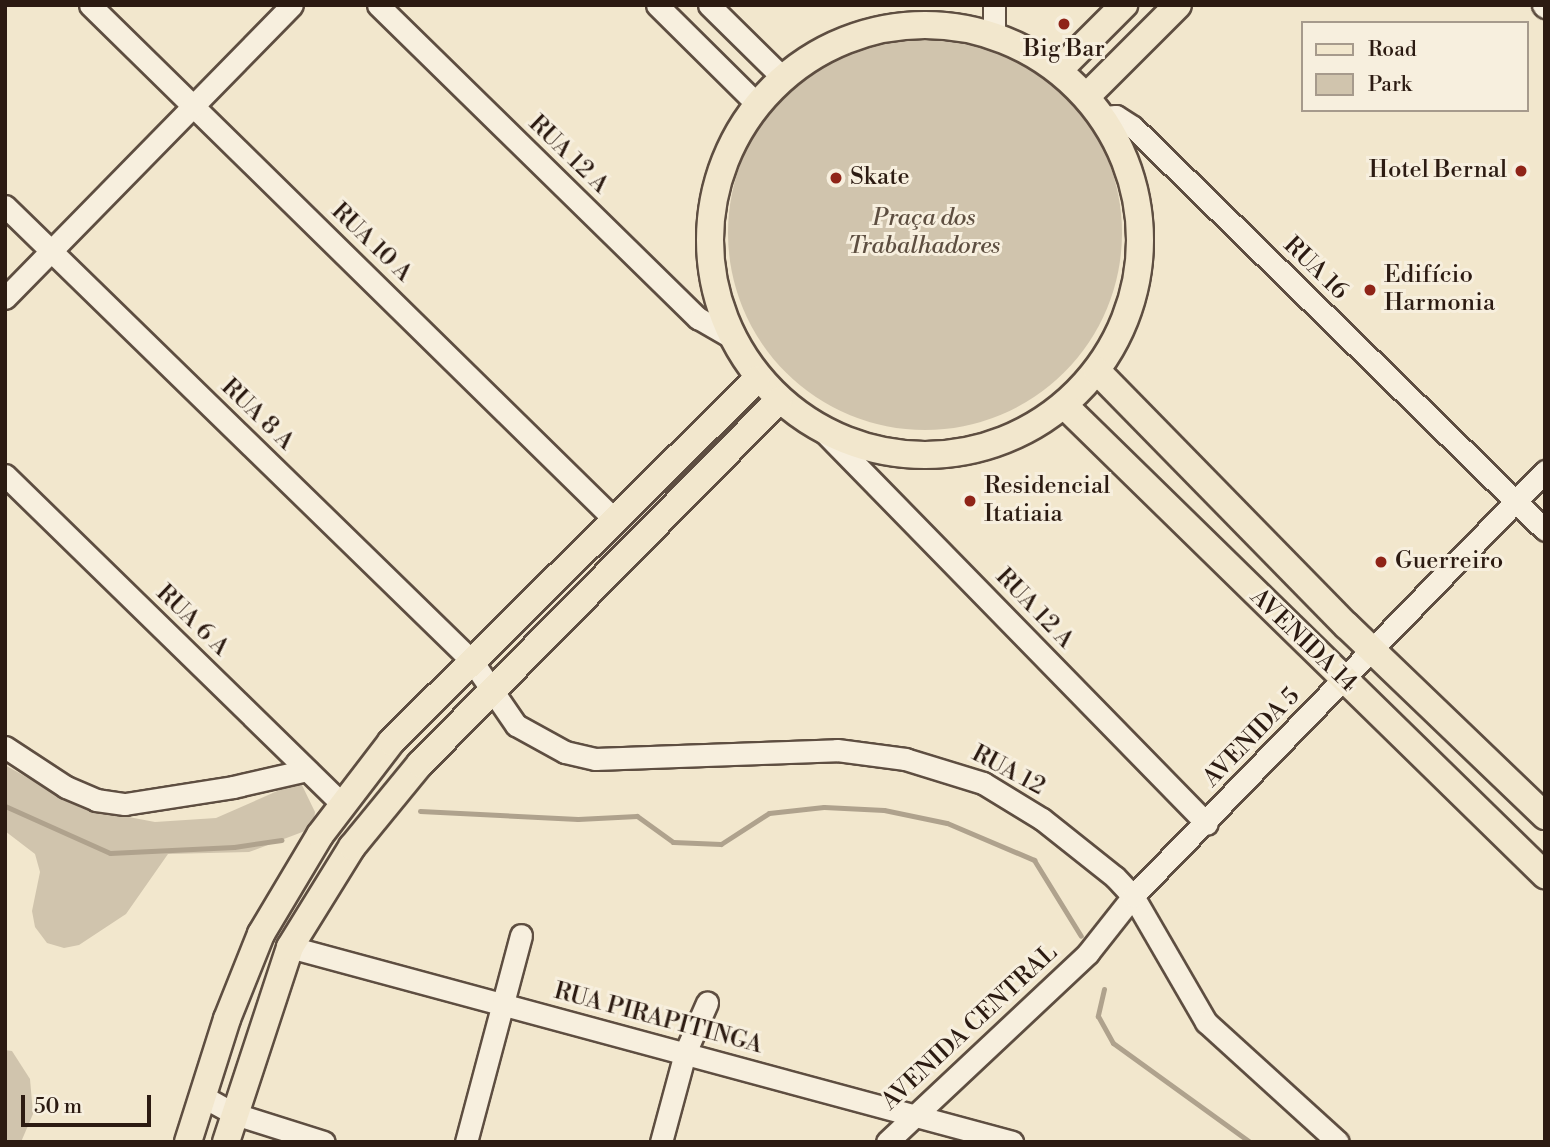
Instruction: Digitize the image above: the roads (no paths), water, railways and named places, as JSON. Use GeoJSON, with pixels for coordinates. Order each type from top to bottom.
{"type":"FeatureCollection","features":[{"type":"Feature","properties":{"kind":"main road"},"geometry":{"type":"LineString","coordinates":[[1060,69],[1124,5]]}},
{"type":"Feature","properties":{"kind":"main road"},"geometry":{"type":"LineString","coordinates":[[1095,106],[1178,5]]}},
{"type":"Feature","properties":{"kind":"main road"},"geometry":{"type":"LineString","coordinates":[[920,23],[994,34],[1060,69],[1095,106],[1121,145],[1139,202],[1141,261],[1127,319],[1097,371],[1064,405],[1010,436],[947,454],[884,452],[824,431],[779,400],[757,379],[727,335],[711,278],[709,219],[725,158],[757,104],[782,77],[847,38],[920,23]]}},
{"type":"Feature","properties":{"kind":"main road","name":"AVENIDA 14"},"geometry":{"type":"LineString","coordinates":[[1097,371],[1373,650],[1545,816]]}},
{"type":"Feature","properties":{"kind":"main road"},"geometry":{"type":"LineString","coordinates":[[188,1142],[261,934],[343,805],[391,742],[757,379]]}},
{"type":"Feature","properties":{"kind":"main road"},"geometry":{"type":"LineString","coordinates":[[226,1142],[263,1020],[290,947],[352,847],[420,764],[580,606],[779,400]]}},
{"type":"Feature","properties":{"kind":"main road","name":"AVENIDA 14"},"geometry":{"type":"LineString","coordinates":[[1064,405],[1343,681],[1545,875]]}},
{"type":"Feature","properties":{"kind":"street","name":"RUA 10 A"},"geometry":{"type":"LineString","coordinates":[[90,5],[615,520]]}},
{"type":"Feature","properties":{"kind":"street"},"geometry":{"type":"LineString","coordinates":[[5,298],[292,5]]}},
{"type":"Feature","properties":{"kind":"street","name":"RUA 12 A"},"geometry":{"type":"LineString","coordinates":[[378,5],[698,318],[727,335]]}},
{"type":"Feature","properties":{"kind":"street"},"geometry":{"type":"LineString","coordinates":[[657,5],[757,104]]}},
{"type":"Feature","properties":{"kind":"street"},"geometry":{"type":"LineString","coordinates":[[709,5],[782,77]]}},
{"type":"Feature","properties":{"kind":"street"},"geometry":{"type":"LineString","coordinates":[[994,5],[994,34]]}},
{"type":"Feature","properties":{"kind":"street","name":"RUA 16"},"geometry":{"type":"LineString","coordinates":[[1095,106],[1133,127],[1545,530]]}},
{"type":"Feature","properties":{"kind":"street","name":"RUA 8 A"},"geometry":{"type":"LineString","coordinates":[[5,206],[472,661],[491,691]]}},
{"type":"Feature","properties":{"kind":"street","name":"RUA 12 A"},"geometry":{"type":"LineString","coordinates":[[824,431],[1207,824]]}},
{"type":"Feature","properties":{"kind":"street","name":"AVENIDA 5"},"geometry":{"type":"LineString","coordinates":[[1088,953],[1133,896],[1207,824],[1545,471]]}},
{"type":"Feature","properties":{"kind":"street","name":"RUA 6 A"},"geometry":{"type":"LineString","coordinates":[[5,475],[343,805]]}},
{"type":"Feature","properties":{"kind":"street","name":"RUA 12"},"geometry":{"type":"LineString","coordinates":[[491,691],[516,725],[565,752],[595,759],[837,750],[949,769],[983,783],[1042,819],[1133,896],[1206,1022],[1338,1142]]}},
{"type":"Feature","properties":{"kind":"street"},"geometry":{"type":"LineString","coordinates":[[5,747],[66,787],[96,800],[125,804],[233,788],[307,769]]}},
{"type":"Feature","properties":{"kind":"street"},"geometry":{"type":"LineString","coordinates":[[467,1142],[521,935]]}},
{"type":"Feature","properties":{"kind":"street","name":"RUA PIRAPITINGA"},"geometry":{"type":"LineString","coordinates":[[290,947],[1012,1142]]}},
{"type":"Feature","properties":{"kind":"street","name":"AVENIDA CENTRAL"},"geometry":{"type":"LineString","coordinates":[[887,1142],[1088,953]]}},
{"type":"Feature","properties":{"kind":"street"},"geometry":{"type":"LineString","coordinates":[[661,1142],[685,1053],[707,1003]]}},
{"type":"Feature","properties":{"kind":"street"},"geometry":{"type":"LineString","coordinates":[[202,1096],[235,1114],[324,1142]]}},
{"type":"Feature","properties":{"kind":"waterway"},"geometry":{"type":"LineString","coordinates":[[5,806],[110,853],[234,847],[281,840]]}},
{"type":"Feature","properties":{"kind":"waterway"},"geometry":{"type":"LineString","coordinates":[[420,811],[578,819],[637,816],[673,842],[721,844],[769,813],[824,807],[884,810],[947,823],[1034,860],[1081,936]]}},
{"type":"Feature","properties":{"kind":"waterway"},"geometry":{"type":"LineString","coordinates":[[1104,989],[1098,1016],[1113,1043],[1250,1142]]}},
{"type":"Feature","properties":{"kind":"place","name":"Big Bar"},"geometry":{"type":"Point","coordinates":[1064,24]}},
{"type":"Feature","properties":{"kind":"place","name":"Hotel Bernal"},"geometry":{"type":"Point","coordinates":[1521,171]}},
{"type":"Feature","properties":{"kind":"place","name":"Skate"},"geometry":{"type":"Point","coordinates":[836,178]}},
{"type":"Feature","properties":{"kind":"place","name":"Edifício Harmonia"},"geometry":{"type":"Point","coordinates":[1370,290]}},
{"type":"Feature","properties":{"kind":"place","name":"Residencial Itatiaia"},"geometry":{"type":"Point","coordinates":[970,501]}},
{"type":"Feature","properties":{"kind":"place","name":"Guerreiro"},"geometry":{"type":"Point","coordinates":[1381,562]}},
{"type":"Feature","properties":{"kind":"park label","name":"Praça dos Trabalhadores"},"geometry":{"type":"Point","coordinates":[924,233]}}]}
